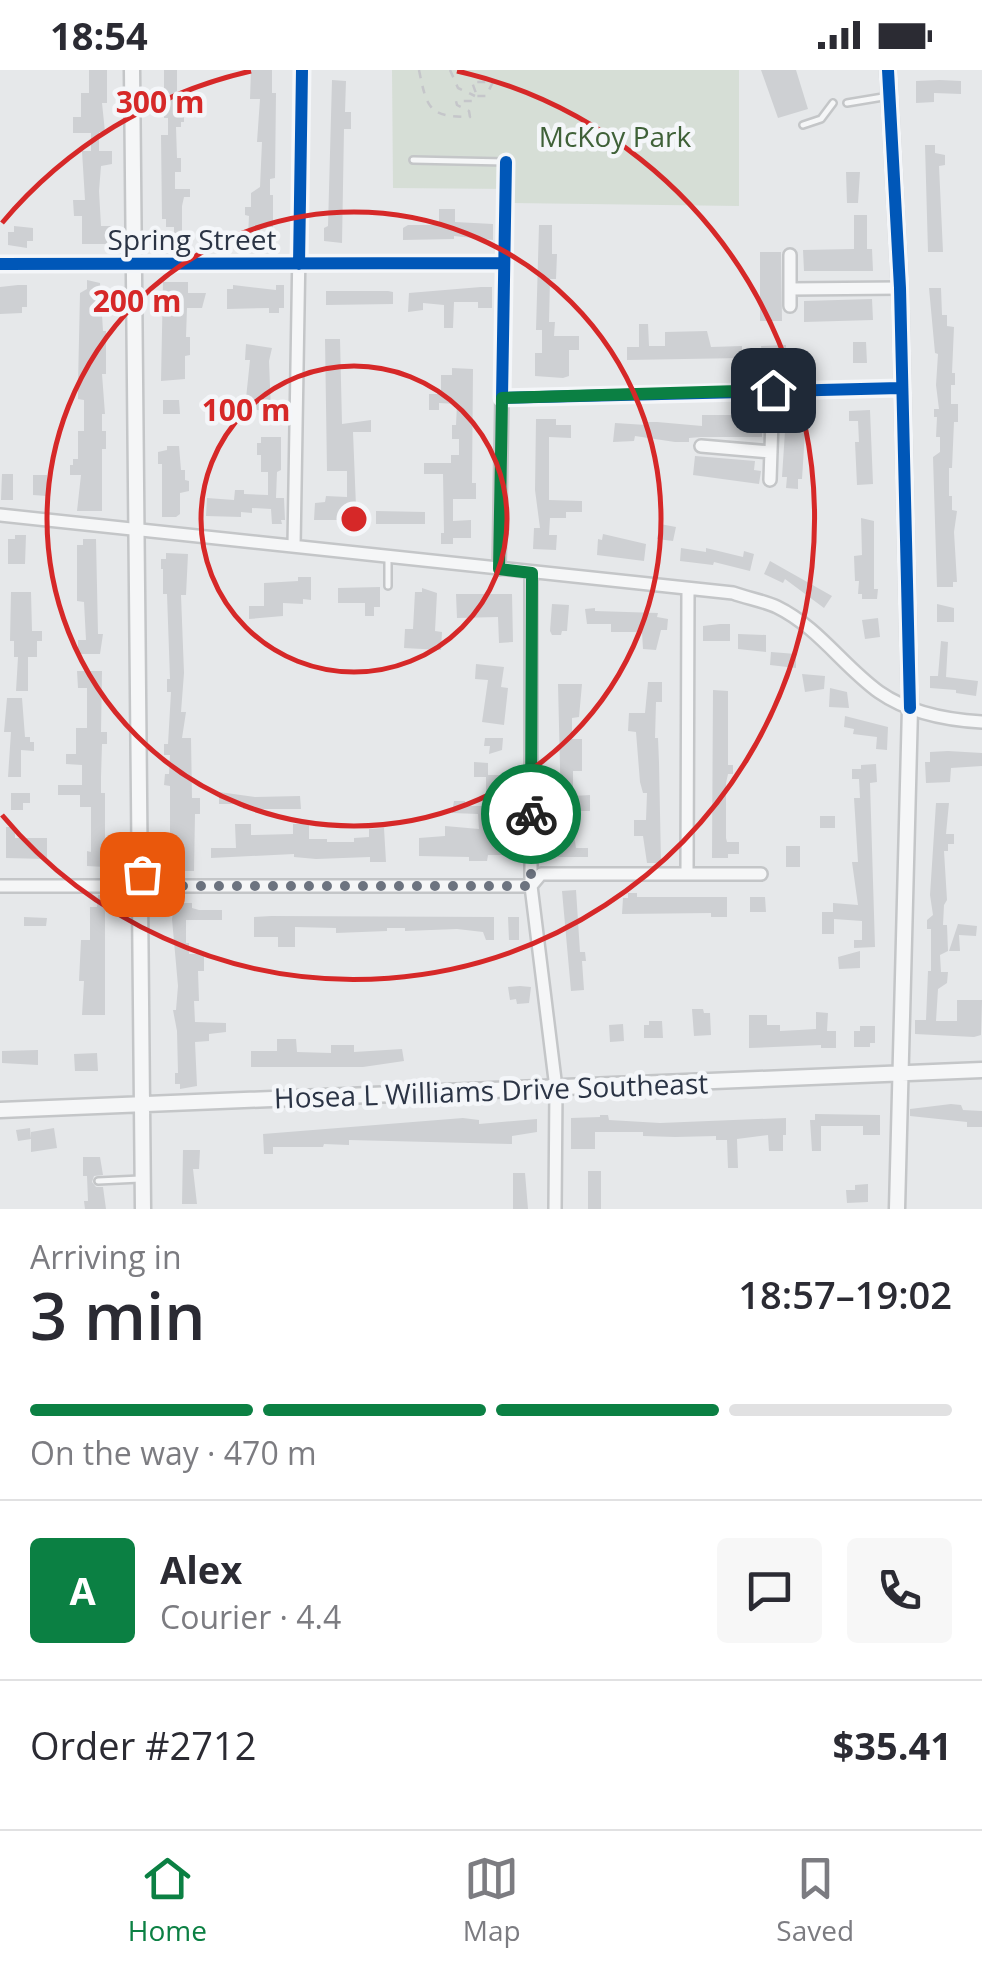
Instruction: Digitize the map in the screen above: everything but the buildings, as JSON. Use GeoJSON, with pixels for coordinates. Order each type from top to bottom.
{"type":"FeatureCollection","features":[{"type":"Feature","properties":{"kind":"street"},"geometry":{"type":"LineString","coordinates":[[132,70],[143,1209]]}},
{"type":"Feature","properties":{"kind":"street"},"geometry":{"type":"LineString","coordinates":[[294,546],[302,70]]}},
{"type":"Feature","properties":{"kind":"street"},"geometry":{"type":"LineString","coordinates":[[888,70],[900,288],[910,708],[897,1209]]}},
{"type":"Feature","properties":{"kind":"street"},"geometry":{"type":"LineString","coordinates":[[499,569],[506,162]]}},
{"type":"Feature","properties":{"kind":"street"},"geometry":{"type":"LineString","coordinates":[[790,256],[790,306]]}},
{"type":"Feature","properties":{"kind":"street","name":"Spring Street"},"geometry":{"type":"LineString","coordinates":[[0,264],[503,263]]}},
{"type":"Feature","properties":{"kind":"street"},"geometry":{"type":"LineString","coordinates":[[790,290],[900,288]]}},
{"type":"Feature","properties":{"kind":"street"},"geometry":{"type":"LineString","coordinates":[[502,398],[900,388]]}},
{"type":"Feature","properties":{"kind":"street"},"geometry":{"type":"LineString","coordinates":[[770,480],[773,390]]}},
{"type":"Feature","properties":{"kind":"street"},"geometry":{"type":"LineString","coordinates":[[701,446],[771,452]]}},
{"type":"Feature","properties":{"kind":"street"},"geometry":{"type":"LineString","coordinates":[[0,515],[733,593],[778,607],[819,635],[879,692],[928,715],[982,722]]}},
{"type":"Feature","properties":{"kind":"street"},"geometry":{"type":"LineString","coordinates":[[532,573],[531,886],[556,1088],[555,1209]]}},
{"type":"Feature","properties":{"kind":"street"},"geometry":{"type":"LineString","coordinates":[[686,873],[688,589]]}},
{"type":"Feature","properties":{"kind":"street"},"geometry":{"type":"LineString","coordinates":[[531,886],[541,874],[761,874]]}},
{"type":"Feature","properties":{"kind":"street"},"geometry":{"type":"LineString","coordinates":[[0,886],[531,886]]}},
{"type":"Feature","properties":{"kind":"street","name":"Hosea L Williams Drive Southeast"},"geometry":{"type":"LineString","coordinates":[[0,1110],[982,1070]]}},
{"type":"Feature","properties":{"kind":"lane"},"geometry":{"type":"LineString","coordinates":[[848,102],[889,96]]}},
{"type":"Feature","properties":{"kind":"lane"},"geometry":{"type":"LineString","coordinates":[[803,125],[821,119],[833,103]]}},
{"type":"Feature","properties":{"kind":"lane"},"geometry":{"type":"LineString","coordinates":[[413,160],[506,162]]}},
{"type":"Feature","properties":{"kind":"lane"},"geometry":{"type":"LineString","coordinates":[[388,557],[388,586]]}},
{"type":"Feature","properties":{"kind":"lane"},"geometry":{"type":"LineString","coordinates":[[98,1181],[143,1179]]}},
{"type":"Feature","properties":{"kind":"path"},"geometry":{"type":"LineString","coordinates":[[419,70],[425,98],[443,116],[470,117],[456,101],[473,101],[490,92],[492,82],[472,82]]}},
{"type":"Feature","properties":{"kind":"path"},"geometry":{"type":"LineString","coordinates":[[450,70],[458,88],[477,96]]}},
{"type":"Feature","properties":{"kind":"path"},"geometry":{"type":"LineString","coordinates":[[472,82],[478,74]]}},
{"type":"Feature","properties":{"kind":"path"},"geometry":{"type":"LineString","coordinates":[[472,82],[477,96]]}},
{"type":"Feature","properties":{"kind":"green space","name":"McKoy Park"},"geometry":{"type":"Polygon","coordinates":[[[392,70],[739,70],[739,206],[512,203],[511,189],[393,188],[392,70]]]}},
{"type":"Feature","properties":{"kind":"cycle path"},"geometry":{"type":"LineString","coordinates":[[299,264],[302,70]]}},
{"type":"Feature","properties":{"kind":"cycle path"},"geometry":{"type":"LineString","coordinates":[[888,70],[900,288],[910,708]]}},
{"type":"Feature","properties":{"kind":"cycle path"},"geometry":{"type":"LineString","coordinates":[[506,162],[502,398],[900,388]]}},
{"type":"Feature","properties":{"kind":"cycle path"},"geometry":{"type":"LineString","coordinates":[[0,264],[503,263]]}},
{"type":"Feature","properties":{"kind":"way so far"},"geometry":{"type":"LineString","coordinates":[[142,874],[141,886],[531,886],[531,814]]}},
{"type":"Feature","properties":{"kind":"route"},"geometry":{"type":"LineString","coordinates":[[531,814],[532,573],[499,569],[502,398],[773,390]]}}]}
